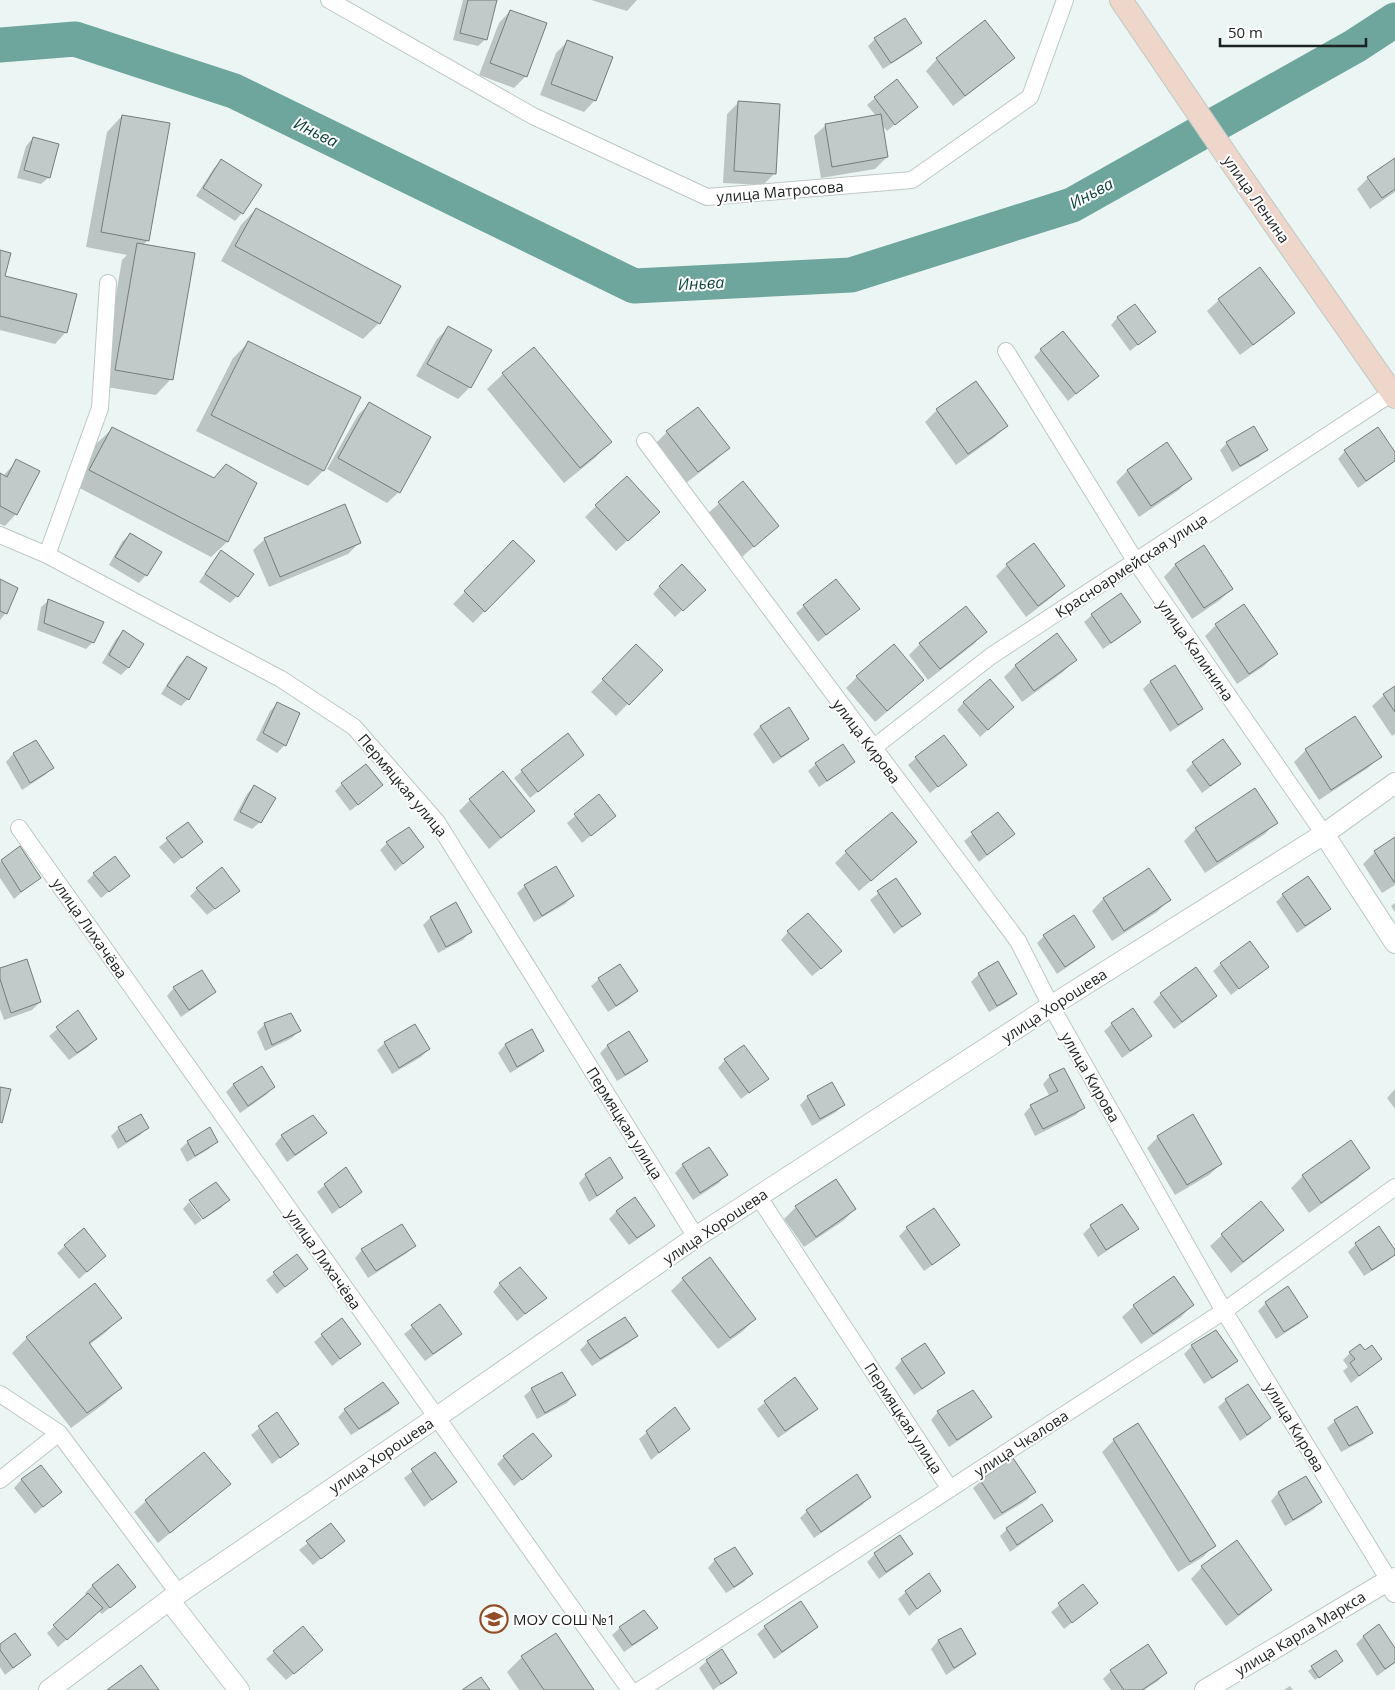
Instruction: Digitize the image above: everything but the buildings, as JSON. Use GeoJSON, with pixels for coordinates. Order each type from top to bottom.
{"type":"FeatureCollection","features":[{"type":"Feature","properties":{"kind":"main road","name":"улица Ленина"},"geometry":{"type":"LineString","coordinates":[[1121,0],[1229,159],[1394,393]]}},
{"type":"Feature","properties":{"kind":"street","name":"улица Матросова"},"geometry":{"type":"LineString","coordinates":[[329,0],[534,116],[707,197],[912,180],[1030,97],[1065,0]]}},
{"type":"Feature","properties":{"kind":"street"},"geometry":{"type":"LineString","coordinates":[[47,555],[100,408],[108,283]]}},
{"type":"Feature","properties":{"kind":"street","name":"улица Калинина"},"geometry":{"type":"LineString","coordinates":[[1006,351],[1136,562],[1324,834],[1395,943]]}},
{"type":"Feature","properties":{"kind":"street","name":"Красноармейская улица"},"geometry":{"type":"LineString","coordinates":[[873,748],[991,656],[1394,393]]}},
{"type":"Feature","properties":{"kind":"street","name":"улица Кирова"},"geometry":{"type":"LineString","coordinates":[[646,441],[1018,941],[1051,1006],[1224,1311],[1393,1583]]}},
{"type":"Feature","properties":{"kind":"street","name":"Пермяцкая улица"},"geometry":{"type":"LineString","coordinates":[[0,535],[47,555],[281,679],[354,727],[437,822],[696,1237]]}},
{"type":"Feature","properties":{"kind":"street","name":"улица Хорошева"},"geometry":{"type":"LineString","coordinates":[[49,1690],[174,1597],[696,1237],[1051,1006],[1324,834],[1395,783]]}},
{"type":"Feature","properties":{"kind":"street","name":"улица Лихачёва"},"geometry":{"type":"LineString","coordinates":[[19,828],[630,1690]]}},
{"type":"Feature","properties":{"kind":"street","name":"улица Чкалова"},"geometry":{"type":"LineString","coordinates":[[640,1690],[1224,1311],[1395,1186]]}},
{"type":"Feature","properties":{"kind":"street","name":"Пермяцкая улица"},"geometry":{"type":"LineString","coordinates":[[758,1196],[950,1489]]}},
{"type":"Feature","properties":{"kind":"street"},"geometry":{"type":"LineString","coordinates":[[0,1394],[59,1433],[239,1690]]}},
{"type":"Feature","properties":{"kind":"street"},"geometry":{"type":"LineString","coordinates":[[0,1480],[59,1433]]}},
{"type":"Feature","properties":{"kind":"street","name":"улица Карла Маркса"},"geometry":{"type":"LineString","coordinates":[[1205,1690],[1393,1583]]}},
{"type":"Feature","properties":{"kind":"waterway","name":"Иньва"},"geometry":{"type":"LineString","coordinates":[[0,45],[75,39],[234,91],[634,286],[851,275],[1072,205],[1355,46],[1395,20]]}},
{"type":"Feature","properties":{"kind":"place","name":"МОУ СОШ №1"},"geometry":{"type":"Point","coordinates":[494,1619]}}]}
